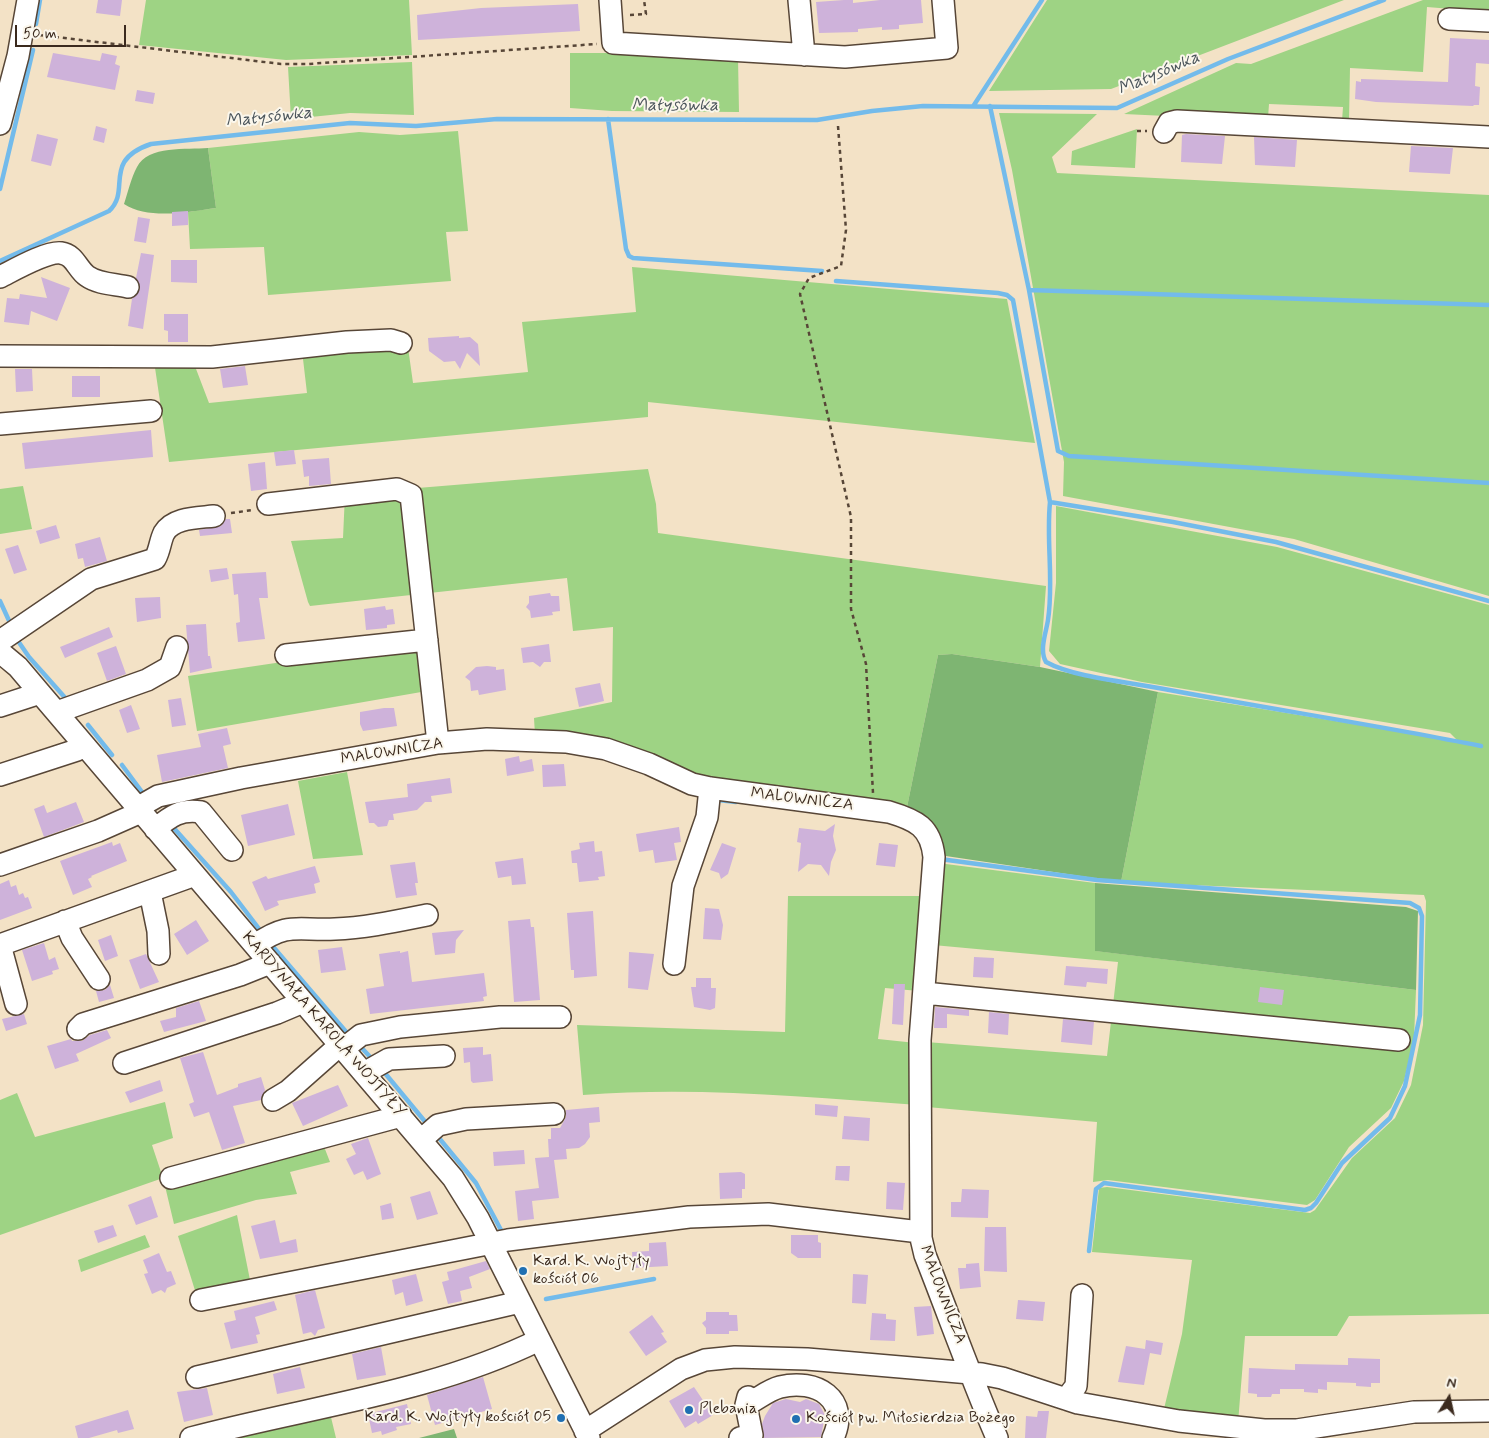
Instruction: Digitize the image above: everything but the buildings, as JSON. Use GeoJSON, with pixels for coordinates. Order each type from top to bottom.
{"type":"FeatureCollection","features":[{"type":"Feature","properties":{"kind":"street"},"geometry":{"type":"LineString","coordinates":[[0,124],[9,53],[23,34],[28,0]]}},
{"type":"Feature","properties":{"kind":"street"},"geometry":{"type":"LineString","coordinates":[[610,0],[613,42],[845,57],[947,48],[943,0]]}},
{"type":"Feature","properties":{"kind":"street"},"geometry":{"type":"LineString","coordinates":[[799,0],[804,55]]}},
{"type":"Feature","properties":{"kind":"street"},"geometry":{"type":"LineString","coordinates":[[1450,19],[1489,21]]}},
{"type":"Feature","properties":{"kind":"street"},"geometry":{"type":"LineString","coordinates":[[1164,132],[1167,126],[1177,121],[1489,137]]}},
{"type":"Feature","properties":{"kind":"street"},"geometry":{"type":"LineString","coordinates":[[0,276],[45,256],[61,253],[72,257],[85,275],[95,280],[128,287]]}},
{"type":"Feature","properties":{"kind":"street"},"geometry":{"type":"LineString","coordinates":[[0,356],[212,357],[347,342],[391,340],[401,343]]}},
{"type":"Feature","properties":{"kind":"street"},"geometry":{"type":"LineString","coordinates":[[0,424],[151,411]]}},
{"type":"Feature","properties":{"kind":"street"},"geometry":{"type":"LineString","coordinates":[[268,504],[397,488],[410,495],[438,743]]}},
{"type":"Feature","properties":{"kind":"street"},"geometry":{"type":"LineString","coordinates":[[0,641],[91,579],[155,559],[161,549],[164,533],[174,524],[186,519],[214,516]]}},
{"type":"Feature","properties":{"kind":"street"},"geometry":{"type":"LineString","coordinates":[[286,655],[427,640]]}},
{"type":"Feature","properties":{"kind":"street"},"geometry":{"type":"LineString","coordinates":[[57,712],[148,680],[170,667],[177,647]]}},
{"type":"Feature","properties":{"kind":"street","name":"KARDYNAŁA KAROLA WOJTYŁY"},"geometry":{"type":"LineString","coordinates":[[0,652],[18,667],[190,870],[262,940],[270,963],[453,1178],[491,1243],[587,1435]]}},
{"type":"Feature","properties":{"kind":"street"},"geometry":{"type":"LineString","coordinates":[[0,706],[40,693]]}},
{"type":"Feature","properties":{"kind":"street","name":"MALOWNICZA"},"geometry":{"type":"LineString","coordinates":[[0,865],[98,831],[139,810],[158,796],[241,778],[438,743],[512,738],[566,742],[629,756],[692,784],[710,788],[873,809],[905,817],[920,826],[931,837],[934,857],[920,1040],[922,1108],[920,1232],[925,1254],[964,1351],[970,1372]]}},
{"type":"Feature","properties":{"kind":"street"},"geometry":{"type":"LineString","coordinates":[[0,775],[78,750],[84,746]]}},
{"type":"Feature","properties":{"kind":"street"},"geometry":{"type":"LineString","coordinates":[[674,964],[683,886],[707,817],[710,788]]}},
{"type":"Feature","properties":{"kind":"street"},"geometry":{"type":"LineString","coordinates":[[156,829],[173,814],[187,810],[200,812],[232,850]]}},
{"type":"Feature","properties":{"kind":"street"},"geometry":{"type":"LineString","coordinates":[[16,1004],[0,945],[150,892],[190,870]]}},
{"type":"Feature","properties":{"kind":"street"},"geometry":{"type":"LineString","coordinates":[[0,935],[173,874],[190,870]]}},
{"type":"Feature","properties":{"kind":"street"},"geometry":{"type":"LineString","coordinates":[[150,892],[158,931],[159,954]]}},
{"type":"Feature","properties":{"kind":"street"},"geometry":{"type":"LineString","coordinates":[[262,940],[285,928],[335,929],[427,915]]}},
{"type":"Feature","properties":{"kind":"street"},"geometry":{"type":"LineString","coordinates":[[65,922],[72,938],[99,979]]}},
{"type":"Feature","properties":{"kind":"street"},"geometry":{"type":"LineString","coordinates":[[78,1029],[83,1024],[240,975],[270,963]]}},
{"type":"Feature","properties":{"kind":"street"},"geometry":{"type":"LineString","coordinates":[[924,993],[1399,1040]]}},
{"type":"Feature","properties":{"kind":"street"},"geometry":{"type":"LineString","coordinates":[[124,1063],[277,1013],[303,1002]]}},
{"type":"Feature","properties":{"kind":"street"},"geometry":{"type":"LineString","coordinates":[[273,1100],[288,1091],[342,1047],[361,1035],[400,1027],[500,1017],[560,1017]]}},
{"type":"Feature","properties":{"kind":"street"},"geometry":{"type":"LineString","coordinates":[[364,1073],[389,1059],[444,1056]]}},
{"type":"Feature","properties":{"kind":"street"},"geometry":{"type":"LineString","coordinates":[[301,1132],[397,1111]]}},
{"type":"Feature","properties":{"kind":"street"},"geometry":{"type":"LineString","coordinates":[[171,1178],[397,1111]]}},
{"type":"Feature","properties":{"kind":"street"},"geometry":{"type":"LineString","coordinates":[[421,1140],[438,1125],[466,1119],[554,1114]]}},
{"type":"Feature","properties":{"kind":"street"},"geometry":{"type":"LineString","coordinates":[[201,1300],[491,1243],[689,1217],[747,1214],[809,1218],[920,1232]]}},
{"type":"Feature","properties":{"kind":"street"},"geometry":{"type":"LineString","coordinates":[[1066,1399],[1076,1386],[1082,1295]]}},
{"type":"Feature","properties":{"kind":"street"},"geometry":{"type":"LineString","coordinates":[[196,1377],[520,1302]]}},
{"type":"Feature","properties":{"kind":"street"},"geometry":{"type":"LineString","coordinates":[[191,1438],[407,1387],[502,1358],[539,1340]]}},
{"type":"Feature","properties":{"kind":"street","name":"MALOWNICZA"},"geometry":{"type":"LineString","coordinates":[[587,1435],[681,1369],[705,1360],[736,1357],[807,1359],[970,1372],[1002,1378],[1066,1399],[1179,1421],[1264,1430],[1297,1430],[1414,1412],[1489,1411]]}},
{"type":"Feature","properties":{"kind":"street"},"geometry":{"type":"LineString","coordinates":[[970,1372],[997,1438]]}},
{"type":"Feature","properties":{"kind":"street"},"geometry":{"type":"LineString","coordinates":[[749,1437],[747,1401],[780,1387],[797,1385],[816,1388],[830,1396],[835,1404],[838,1422],[833,1438]]}},
{"type":"Feature","properties":{"kind":"path"},"geometry":{"type":"LineString","coordinates":[[626,15],[646,14],[644,0]]}},
{"type":"Feature","properties":{"kind":"path"},"geometry":{"type":"LineString","coordinates":[[23,34],[281,64],[308,64],[613,42]]}},
{"type":"Feature","properties":{"kind":"path"},"geometry":{"type":"LineString","coordinates":[[838,126],[846,230],[841,266],[808,278],[800,294],[851,518],[851,609],[866,664],[873,809]]}},
{"type":"Feature","properties":{"kind":"path"},"geometry":{"type":"LineString","coordinates":[[214,516],[255,510],[268,504]]}},
{"type":"Feature","properties":{"kind":"green space"},"geometry":{"type":"Polygon","coordinates":[[[146,0],[409,0],[412,55],[286,60],[139,45],[146,0]]]}},
{"type":"Feature","properties":{"kind":"green space"},"geometry":{"type":"Polygon","coordinates":[[[1047,0],[1344,0],[1111,89],[989,91],[1047,0]]]}},
{"type":"Feature","properties":{"kind":"green space"},"geometry":{"type":"Polygon","coordinates":[[[1423,0],[1489,0],[1489,12],[1427,7],[1423,72],[1350,68],[1349,121],[1342,121],[1343,107],[1269,104],[1268,118],[1229,119],[1124,114],[1236,63],[1251,64],[1423,0]]]}},
{"type":"Feature","properties":{"kind":"green space"},"geometry":{"type":"Polygon","coordinates":[[[570,53],[657,53],[738,58],[739,112],[612,111],[570,108],[570,53]]]}},
{"type":"Feature","properties":{"kind":"green space"},"geometry":{"type":"Polygon","coordinates":[[[412,62],[414,115],[350,113],[291,119],[288,67],[412,62]]]}},
{"type":"Feature","properties":{"kind":"green space"},"geometry":{"type":"Polygon","coordinates":[[[999,113],[1097,114],[1052,157],[1057,173],[1489,195],[1489,596],[1294,539],[1063,496],[1064,462],[1012,170],[999,113]]]}},
{"type":"Feature","properties":{"kind":"green space"},"geometry":{"type":"Polygon","coordinates":[[[1137,129],[1135,168],[1071,165],[1072,151],[1137,129]]]}},
{"type":"Feature","properties":{"kind":"green space"},"geometry":{"type":"Polygon","coordinates":[[[458,131],[468,231],[446,232],[451,281],[268,295],[264,247],[190,249],[188,212],[216,208],[208,148],[359,132],[400,135],[458,131]]]}},
{"type":"Feature","properties":{"kind":"green space"},"geometry":{"type":"Polygon","coordinates":[[[208,148],[216,208],[181,213],[157,213],[134,209],[124,204],[133,176],[142,160],[150,155],[169,150],[208,148]]]}},
{"type":"Feature","properties":{"kind":"green space"},"geometry":{"type":"Polygon","coordinates":[[[632,267],[1007,299],[1035,443],[648,402],[648,417],[169,462],[154,361],[193,361],[209,403],[307,393],[301,342],[406,333],[413,383],[528,372],[522,322],[636,312],[632,267]]]}},
{"type":"Feature","properties":{"kind":"green space"},"geometry":{"type":"Polygon","coordinates":[[[648,469],[656,504],[658,533],[1046,586],[1040,667],[952,654],[938,655],[906,812],[716,785],[535,735],[534,718],[612,702],[613,627],[573,631],[567,578],[310,606],[308,602],[291,541],[343,538],[345,494],[648,469]]]}},
{"type":"Feature","properties":{"kind":"green space"},"geometry":{"type":"Polygon","coordinates":[[[23,486],[32,529],[0,534],[0,489],[23,486]]]}},
{"type":"Feature","properties":{"kind":"green space"},"geometry":{"type":"Polygon","coordinates":[[[1056,506],[1277,547],[1489,605],[1489,1314],[1349,1316],[1337,1336],[1245,1336],[1238,1423],[1163,1413],[1182,1334],[1192,1260],[1092,1252],[1099,1188],[1107,1187],[1310,1213],[1315,1210],[1352,1158],[1395,1118],[1411,1085],[1423,1025],[1426,901],[1424,895],[1121,882],[1158,692],[1458,741],[1450,733],[1142,682],[1060,664],[1049,651],[1056,583],[1056,506]]]}},
{"type":"Feature","properties":{"kind":"green space"},"geometry":{"type":"Polygon","coordinates":[[[423,645],[427,691],[197,731],[188,676],[336,654],[423,645]]]}},
{"type":"Feature","properties":{"kind":"green space"},"geometry":{"type":"Polygon","coordinates":[[[952,654],[1040,667],[1158,692],[1121,882],[939,855],[906,812],[938,655],[952,654]]]}},
{"type":"Feature","properties":{"kind":"green space"},"geometry":{"type":"Polygon","coordinates":[[[347,772],[363,855],[313,859],[298,781],[347,772]]]}},
{"type":"Feature","properties":{"kind":"green space"},"geometry":{"type":"Polygon","coordinates":[[[938,863],[1095,883],[1096,951],[1416,990],[1414,1038],[1404,1081],[1391,1108],[1349,1147],[1315,1200],[1307,1205],[1108,1180],[1093,1182],[1097,1122],[927,1107],[926,1042],[1107,1056],[1118,962],[933,945],[938,863]]]}},
{"type":"Feature","properties":{"kind":"green space"},"geometry":{"type":"Polygon","coordinates":[[[1095,883],[1406,907],[1418,911],[1416,990],[1095,951],[1095,883]]]}},
{"type":"Feature","properties":{"kind":"green space"},"geometry":{"type":"Polygon","coordinates":[[[788,896],[922,896],[919,991],[885,988],[878,1039],[916,1043],[918,1105],[709,1092],[583,1095],[577,1025],[785,1032],[788,896]]]}},
{"type":"Feature","properties":{"kind":"green space"},"geometry":{"type":"Polygon","coordinates":[[[17,1093],[35,1137],[165,1102],[173,1138],[152,1145],[163,1178],[0,1235],[0,1100],[17,1093]]]}},
{"type":"Feature","properties":{"kind":"green space"},"geometry":{"type":"Polygon","coordinates":[[[323,1144],[330,1162],[290,1172],[297,1194],[256,1200],[174,1224],[165,1186],[323,1144]]]}},
{"type":"Feature","properties":{"kind":"green space"},"geometry":{"type":"Polygon","coordinates":[[[237,1215],[251,1285],[198,1300],[178,1236],[237,1215]]]}},
{"type":"Feature","properties":{"kind":"green space"},"geometry":{"type":"Polygon","coordinates":[[[145,1235],[150,1247],[81,1272],[78,1260],[145,1235]]]}},
{"type":"Feature","properties":{"kind":"green space"},"geometry":{"type":"Polygon","coordinates":[[[329,1409],[336,1438],[209,1438],[329,1409]]]}},
{"type":"Feature","properties":{"kind":"green space"},"geometry":{"type":"Polygon","coordinates":[[[454,1429],[457,1438],[419,1438],[454,1429]]]}},
{"type":"Feature","properties":{"kind":"waterway"},"geometry":{"type":"LineString","coordinates":[[36,24],[40,0]]}},
{"type":"Feature","properties":{"kind":"waterway"},"geometry":{"type":"LineString","coordinates":[[974,105],[1042,0]]}},
{"type":"Feature","properties":{"kind":"waterway","name":"Matysówka"},"geometry":{"type":"LineString","coordinates":[[0,261],[109,211],[115,203],[122,167],[127,159],[136,151],[151,144],[350,123],[416,126],[497,119],[817,120],[872,111],[923,106],[1117,108],[1228,59],[1384,0]]}},
{"type":"Feature","properties":{"kind":"waterway"},"geometry":{"type":"LineString","coordinates":[[0,189],[33,50]]}},
{"type":"Feature","properties":{"kind":"waterway"},"geometry":{"type":"LineString","coordinates":[[990,106],[1029,290],[1489,305]]}},
{"type":"Feature","properties":{"kind":"waterway"},"geometry":{"type":"LineString","coordinates":[[608,119],[626,249],[629,256],[633,258],[822,271]]}},
{"type":"Feature","properties":{"kind":"waterway"},"geometry":{"type":"LineString","coordinates":[[836,281],[998,293],[1007,295],[1013,300],[1050,502],[1050,605],[1043,647],[1046,662],[1087,676],[1481,746]]}},
{"type":"Feature","properties":{"kind":"waterway"},"geometry":{"type":"LineString","coordinates":[[1029,290],[1058,451],[1069,456],[1489,483]]}},
{"type":"Feature","properties":{"kind":"waterway"},"geometry":{"type":"LineString","coordinates":[[1050,502],[1173,522],[1276,542],[1489,601]]}},
{"type":"Feature","properties":{"kind":"waterway"},"geometry":{"type":"LineString","coordinates":[[0,601],[11,625]]}},
{"type":"Feature","properties":{"kind":"waterway"},"geometry":{"type":"LineString","coordinates":[[16,638],[29,657],[68,701]]}},
{"type":"Feature","properties":{"kind":"waterway"},"geometry":{"type":"LineString","coordinates":[[88,725],[112,755]]}},
{"type":"Feature","properties":{"kind":"waterway"},"geometry":{"type":"LineString","coordinates":[[122,765],[142,792]]}},
{"type":"Feature","properties":{"kind":"waterway"},"geometry":{"type":"LineString","coordinates":[[718,800],[736,802]]}},
{"type":"Feature","properties":{"kind":"waterway"},"geometry":{"type":"LineString","coordinates":[[172,826],[231,892],[263,934]]}},
{"type":"Feature","properties":{"kind":"waterway"},"geometry":{"type":"LineString","coordinates":[[940,859],[1097,880],[1410,903],[1419,908],[1422,916],[1420,1015],[1405,1086],[1390,1118],[1342,1163],[1316,1203],[1311,1208],[1305,1210],[1104,1183],[1096,1189],[1089,1251]]}},
{"type":"Feature","properties":{"kind":"waterway"},"geometry":{"type":"LineString","coordinates":[[269,942],[348,1034]]}},
{"type":"Feature","properties":{"kind":"waterway"},"geometry":{"type":"LineString","coordinates":[[359,1045],[373,1060]]}},
{"type":"Feature","properties":{"kind":"waterway"},"geometry":{"type":"LineString","coordinates":[[384,1072],[427,1124]]}},
{"type":"Feature","properties":{"kind":"waterway"},"geometry":{"type":"LineString","coordinates":[[439,1138],[476,1183],[501,1230]]}},
{"type":"Feature","properties":{"kind":"waterway"},"geometry":{"type":"LineString","coordinates":[[546,1299],[654,1279]]}},
{"type":"Feature","properties":{"kind":"place","name":"Kard. K. Wojtyły kościół 06"},"geometry":{"type":"Point","coordinates":[523,1271]}},
{"type":"Feature","properties":{"kind":"place","name":"Plebania"},"geometry":{"type":"Point","coordinates":[689,1410]}},
{"type":"Feature","properties":{"kind":"place","name":"Kard. K. Wojtyły kościół 05"},"geometry":{"type":"Point","coordinates":[561,1418]}},
{"type":"Feature","properties":{"kind":"place","name":"Kościół pw. Miłosierdzia Bożego"},"geometry":{"type":"Point","coordinates":[796,1419]}}]}
